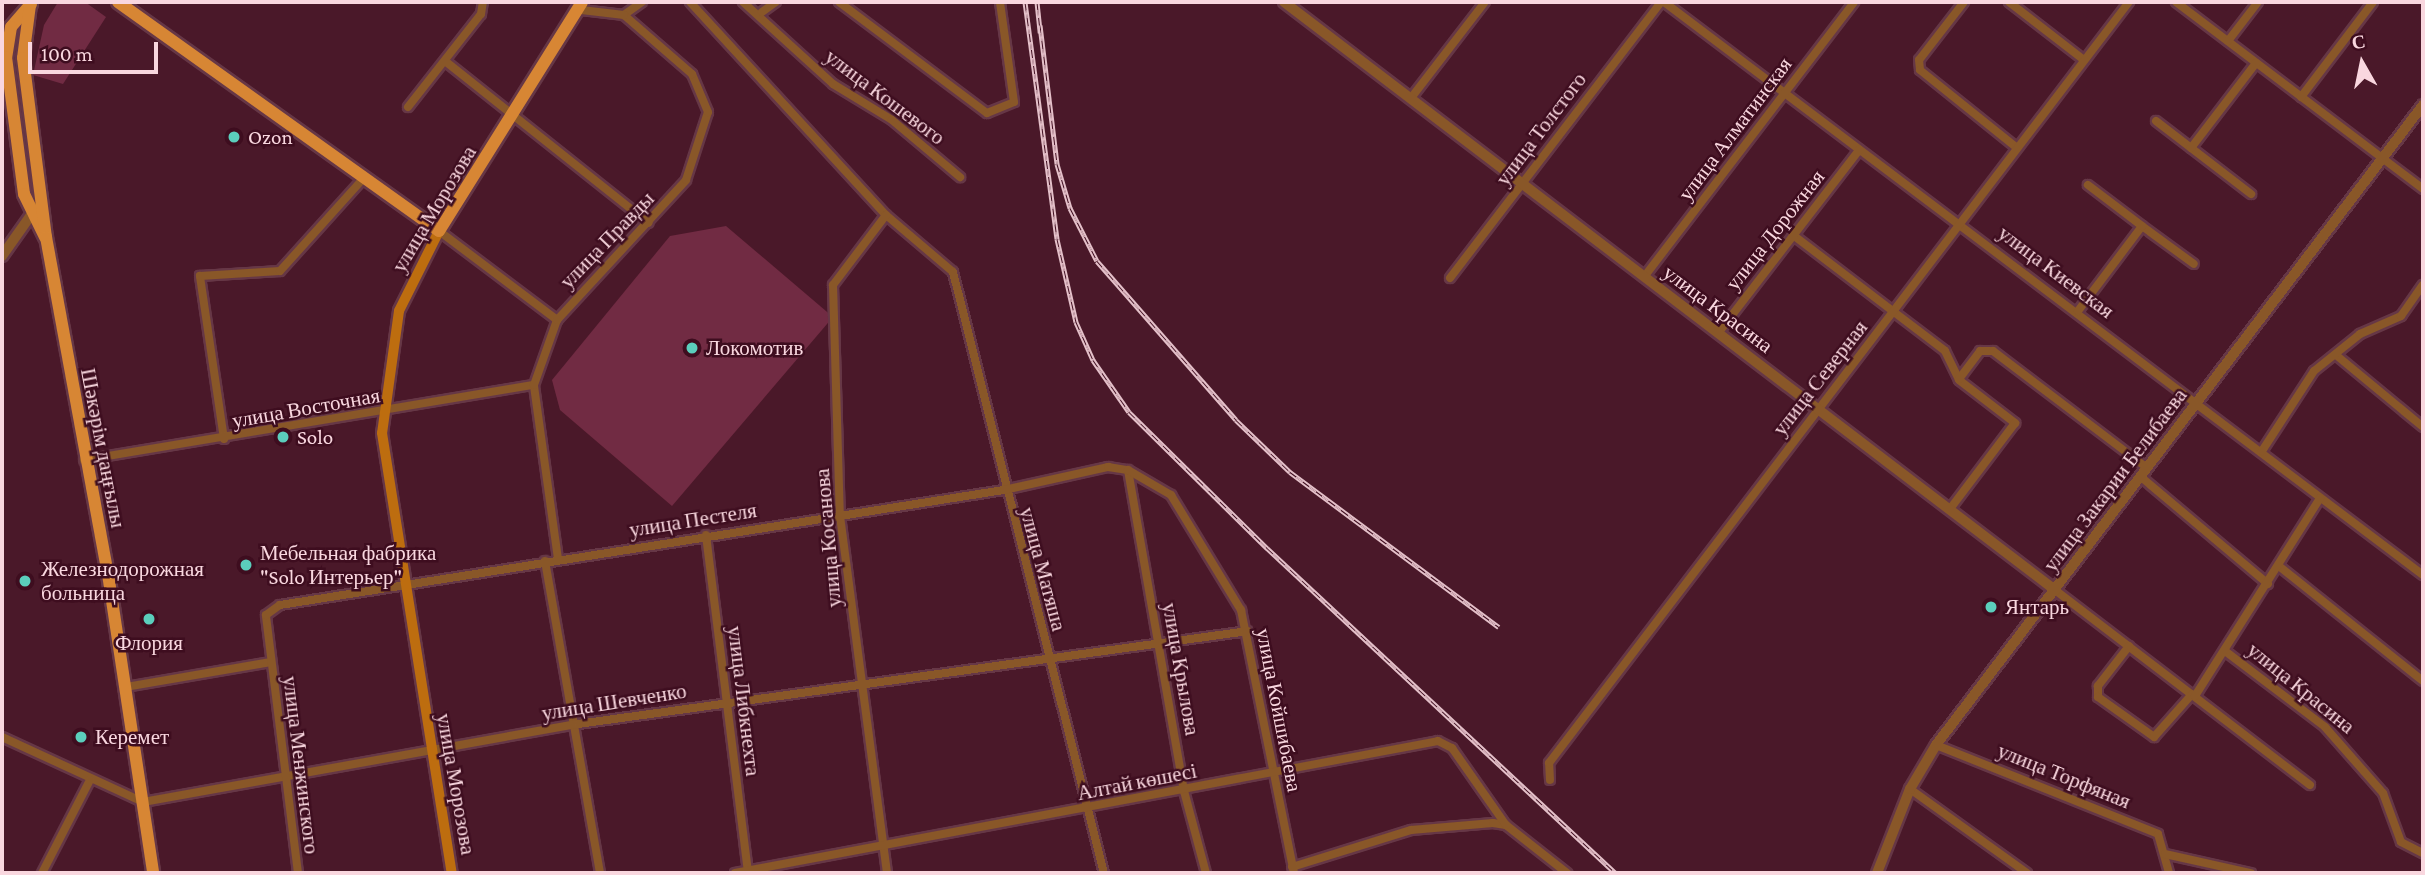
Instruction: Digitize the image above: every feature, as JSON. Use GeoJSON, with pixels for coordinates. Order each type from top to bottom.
{"type":"FeatureCollection","features":[{"type":"Feature","properties":{"kind":"main road"},"geometry":{"type":"LineString","coordinates":[[117,3],[361,181],[439,231]]}},
{"type":"Feature","properties":{"kind":"main road"},"geometry":{"type":"LineString","coordinates":[[30,217],[9,78],[6,26],[32,5]]}},
{"type":"Feature","properties":{"kind":"main road","name":"Шәкәрім даңғылы"},"geometry":{"type":"LineString","coordinates":[[32,5],[23,58],[45,196],[46,237],[126,687],[153,873]]}},
{"type":"Feature","properties":{"kind":"main road","name":"улица Морозова"},"geometry":{"type":"LineString","coordinates":[[452,873],[402,586],[382,413],[399,311],[439,231],[582,6]]}},
{"type":"Feature","properties":{"kind":"main road"},"geometry":{"type":"LineString","coordinates":[[2,59],[9,78]]}},
{"type":"Feature","properties":{"kind":"main road","name":"Шәкәрім даңғылы"},"geometry":{"type":"LineString","coordinates":[[30,217],[46,237]]}},
{"type":"Feature","properties":{"kind":"street"},"geometry":{"type":"LineString","coordinates":[[408,107],[445,61],[483,2]]}},
{"type":"Feature","properties":{"kind":"street"},"geometry":{"type":"LineString","coordinates":[[582,6],[624,15],[642,2]]}},
{"type":"Feature","properties":{"kind":"street"},"geometry":{"type":"LineString","coordinates":[[690,2],[886,215]]}},
{"type":"Feature","properties":{"kind":"street","name":"улица Кошевого"},"geometry":{"type":"LineString","coordinates":[[743,2],[762,12],[833,84],[892,120],[960,177]]}},
{"type":"Feature","properties":{"kind":"street"},"geometry":{"type":"LineString","coordinates":[[762,12],[776,2]]}},
{"type":"Feature","properties":{"kind":"street"},"geometry":{"type":"LineString","coordinates":[[839,2],[987,113],[1014,102],[1000,2]]}},
{"type":"Feature","properties":{"kind":"street","name":"улица Красина"},"geometry":{"type":"LineString","coordinates":[[1284,2],[2310,785]]}},
{"type":"Feature","properties":{"kind":"street"},"geometry":{"type":"LineString","coordinates":[[1410,98],[1485,2]]}},
{"type":"Feature","properties":{"kind":"street","name":"улица Киевская"},"geometry":{"type":"LineString","coordinates":[[1663,2],[2078,311],[2423,575]]}},
{"type":"Feature","properties":{"kind":"street","name":"улица Толстого"},"geometry":{"type":"LineString","coordinates":[[1450,278],[1663,2]]}},
{"type":"Feature","properties":{"kind":"street","name":"улица Алматинская"},"geometry":{"type":"LineString","coordinates":[[1644,278],[1854,2]]}},
{"type":"Feature","properties":{"kind":"street"},"geometry":{"type":"LineString","coordinates":[[1964,2],[1919,60],[1920,70],[2017,148]]}},
{"type":"Feature","properties":{"kind":"street"},"geometry":{"type":"LineString","coordinates":[[2009,2],[2084,60]]}},
{"type":"Feature","properties":{"kind":"street","name":"улица Северная"},"geometry":{"type":"LineString","coordinates":[[1550,780],[1549,763],[2129,2]]}},
{"type":"Feature","properties":{"kind":"street"},"geometry":{"type":"LineString","coordinates":[[2176,2],[2423,189]]}},
{"type":"Feature","properties":{"kind":"street"},"geometry":{"type":"LineString","coordinates":[[2228,41],[2258,2]]}},
{"type":"Feature","properties":{"kind":"street"},"geometry":{"type":"LineString","coordinates":[[2301,97],[2372,2]]}},
{"type":"Feature","properties":{"kind":"street","name":"улица Правды"},"geometry":{"type":"LineString","coordinates":[[558,559],[534,385],[557,320],[615,250],[649,223],[686,180],[708,113],[692,74],[624,15]]}},
{"type":"Feature","properties":{"kind":"street"},"geometry":{"type":"LineString","coordinates":[[2,40],[6,26]]}},
{"type":"Feature","properties":{"kind":"street"},"geometry":{"type":"LineString","coordinates":[[445,61],[649,223]]}},
{"type":"Feature","properties":{"kind":"street"},"geometry":{"type":"LineString","coordinates":[[2191,148],[2256,63]]}},
{"type":"Feature","properties":{"kind":"street","name":"улица Закарии Белибаева"},"geometry":{"type":"LineString","coordinates":[[1877,873],[1910,789],[1936,745],[2423,106]]}},
{"type":"Feature","properties":{"kind":"street"},"geometry":{"type":"LineString","coordinates":[[2156,121],[2251,194]]}},
{"type":"Feature","properties":{"kind":"street","name":"улица Дорожная"},"geometry":{"type":"LineString","coordinates":[[1718,332],[1859,150]]}},
{"type":"Feature","properties":{"kind":"street"},"geometry":{"type":"LineString","coordinates":[[224,439],[200,276],[280,271],[361,181]]}},
{"type":"Feature","properties":{"kind":"street"},"geometry":{"type":"LineString","coordinates":[[2088,185],[2194,264]]}},
{"type":"Feature","properties":{"kind":"street"},"geometry":{"type":"LineString","coordinates":[[2,256],[45,196]]}},
{"type":"Feature","properties":{"kind":"street","name":"улица Матяша"},"geometry":{"type":"LineString","coordinates":[[886,215],[953,272],[1004,490],[1104,873]]}},
{"type":"Feature","properties":{"kind":"street","name":"улица Косанова"},"geometry":{"type":"LineString","coordinates":[[886,215],[833,285],[840,516],[887,873]]}},
{"type":"Feature","properties":{"kind":"street"},"geometry":{"type":"LineString","coordinates":[[2078,311],[2142,226]]}},
{"type":"Feature","properties":{"kind":"street"},"geometry":{"type":"LineString","coordinates":[[439,231],[557,320]]}},
{"type":"Feature","properties":{"kind":"street"},"geometry":{"type":"LineString","coordinates":[[1793,235],[1945,351],[1959,379],[2015,423],[1950,509]]}},
{"type":"Feature","properties":{"kind":"street"},"geometry":{"type":"LineString","coordinates":[[2262,452],[2314,372],[2360,334],[2401,316],[2423,285]]}},
{"type":"Feature","properties":{"kind":"street"},"geometry":{"type":"LineString","coordinates":[[1959,379],[1980,351],[1993,351],[2147,468]]}},
{"type":"Feature","properties":{"kind":"street"},"geometry":{"type":"LineString","coordinates":[[2336,355],[2423,427]]}},
{"type":"Feature","properties":{"kind":"street","name":"улица Восточная"},"geometry":{"type":"LineString","coordinates":[[84,460],[382,413],[534,385]]}},
{"type":"Feature","properties":{"kind":"street","name":"улица Пестеля"},"geometry":{"type":"LineString","coordinates":[[266,615],[280,605],[706,535],[1004,490],[1108,467],[1128,470]]}},
{"type":"Feature","properties":{"kind":"street","name":"улица Койшибаева"},"geometry":{"type":"LineString","coordinates":[[1128,470],[1171,495],[1192,521],[1248,631],[1272,773],[1293,870]]}},
{"type":"Feature","properties":{"kind":"street","name":"улица Крылова"},"geometry":{"type":"LineString","coordinates":[[1128,470],[1184,791],[1206,873]]}},
{"type":"Feature","properties":{"kind":"street"},"geometry":{"type":"LineString","coordinates":[[2141,477],[2268,584]]}},
{"type":"Feature","properties":{"kind":"street","name":"улица Красина"},"geometry":{"type":"LineString","coordinates":[[2129,646],[2098,686],[2098,697],[2154,737],[2193,695],[2225,651],[2320,498]]}},
{"type":"Feature","properties":{"kind":"street","name":"улица Либкнехта"},"geometry":{"type":"LineString","coordinates":[[706,535],[748,871]]}},
{"type":"Feature","properties":{"kind":"street"},"geometry":{"type":"LineString","coordinates":[[545,561],[578,724],[600,873]]}},
{"type":"Feature","properties":{"kind":"street"},"geometry":{"type":"LineString","coordinates":[[2280,566],[2423,681]]}},
{"type":"Feature","properties":{"kind":"street","name":"улица Менжинского"},"geometry":{"type":"LineString","coordinates":[[266,615],[281,777],[298,873]]}},
{"type":"Feature","properties":{"kind":"street","name":"улица Шевченко"},"geometry":{"type":"LineString","coordinates":[[142,802],[578,724],[1248,631]]}},
{"type":"Feature","properties":{"kind":"street","name":"улица Красина"},"geometry":{"type":"LineString","coordinates":[[2225,651],[2325,727],[2382,793],[2401,842],[2423,853]]}},
{"type":"Feature","properties":{"kind":"street","name":"улица Менжинского"},"geometry":{"type":"LineString","coordinates":[[126,687],[270,662]]}},
{"type":"Feature","properties":{"kind":"street"},"geometry":{"type":"LineString","coordinates":[[2,737],[142,802]]}},
{"type":"Feature","properties":{"kind":"street","name":"Алтай көшесі"},"geometry":{"type":"LineString","coordinates":[[736,873],[1088,810],[1438,741],[1452,748],[1506,825],[1567,873]]}},
{"type":"Feature","properties":{"kind":"street","name":"улица Торфяная"},"geometry":{"type":"LineString","coordinates":[[1936,745],[2158,834],[2169,873]]}},
{"type":"Feature","properties":{"kind":"street"},"geometry":{"type":"LineString","coordinates":[[42,873],[90,780]]}},
{"type":"Feature","properties":{"kind":"street"},"geometry":{"type":"LineString","coordinates":[[1910,789],[2026,873]]}},
{"type":"Feature","properties":{"kind":"street"},"geometry":{"type":"LineString","coordinates":[[1293,870],[1411,830],[1506,825]]}},
{"type":"Feature","properties":{"kind":"street"},"geometry":{"type":"LineString","coordinates":[[2165,854],[2251,873]]}},
{"type":"Feature","properties":{"kind":"shaded area"},"geometry":{"type":"Polygon","coordinates":[[[58,2],[85,2],[106,17],[63,84],[33,75],[44,25],[58,2]]]}},
{"type":"Feature","properties":{"kind":"shaded area","name":"Локомотив"},"geometry":{"type":"Polygon","coordinates":[[[726,226],[833,317],[672,506],[560,410],[552,380],[670,236],[726,226]]]}},
{"type":"Feature","properties":{"kind":"railway"},"geometry":{"type":"LineString","coordinates":[[1025,2],[1057,239],[1076,322],[1093,360],[1129,412],[1267,548],[1616,873]]}},
{"type":"Feature","properties":{"kind":"railway"},"geometry":{"type":"LineString","coordinates":[[1037,2],[1040,33]]}},
{"type":"Feature","properties":{"kind":"railway"},"geometry":{"type":"LineString","coordinates":[[1040,25],[1057,164],[1070,208],[1097,261],[1236,420],[1290,472],[1499,627]]}},
{"type":"Feature","properties":{"kind":"place","name":"Ozon"},"geometry":{"type":"Point","coordinates":[234,137]}},
{"type":"Feature","properties":{"kind":"place","name":"Локомотив"},"geometry":{"type":"Point","coordinates":[692,348]}},
{"type":"Feature","properties":{"kind":"place","name":"Solo"},"geometry":{"type":"Point","coordinates":[283,437]}},
{"type":"Feature","properties":{"kind":"place","name":"Мебельная фабрика \"Solo Интерьер\""},"geometry":{"type":"Point","coordinates":[246,565]}},
{"type":"Feature","properties":{"kind":"place","name":"Железнодорожная больница"},"geometry":{"type":"Point","coordinates":[25,581]}},
{"type":"Feature","properties":{"kind":"place","name":"Янтарь"},"geometry":{"type":"Point","coordinates":[1991,607]}},
{"type":"Feature","properties":{"kind":"place","name":"Флория"},"geometry":{"type":"Point","coordinates":[149,619]}},
{"type":"Feature","properties":{"kind":"place","name":"Керемет"},"geometry":{"type":"Point","coordinates":[81,737]}}]}
